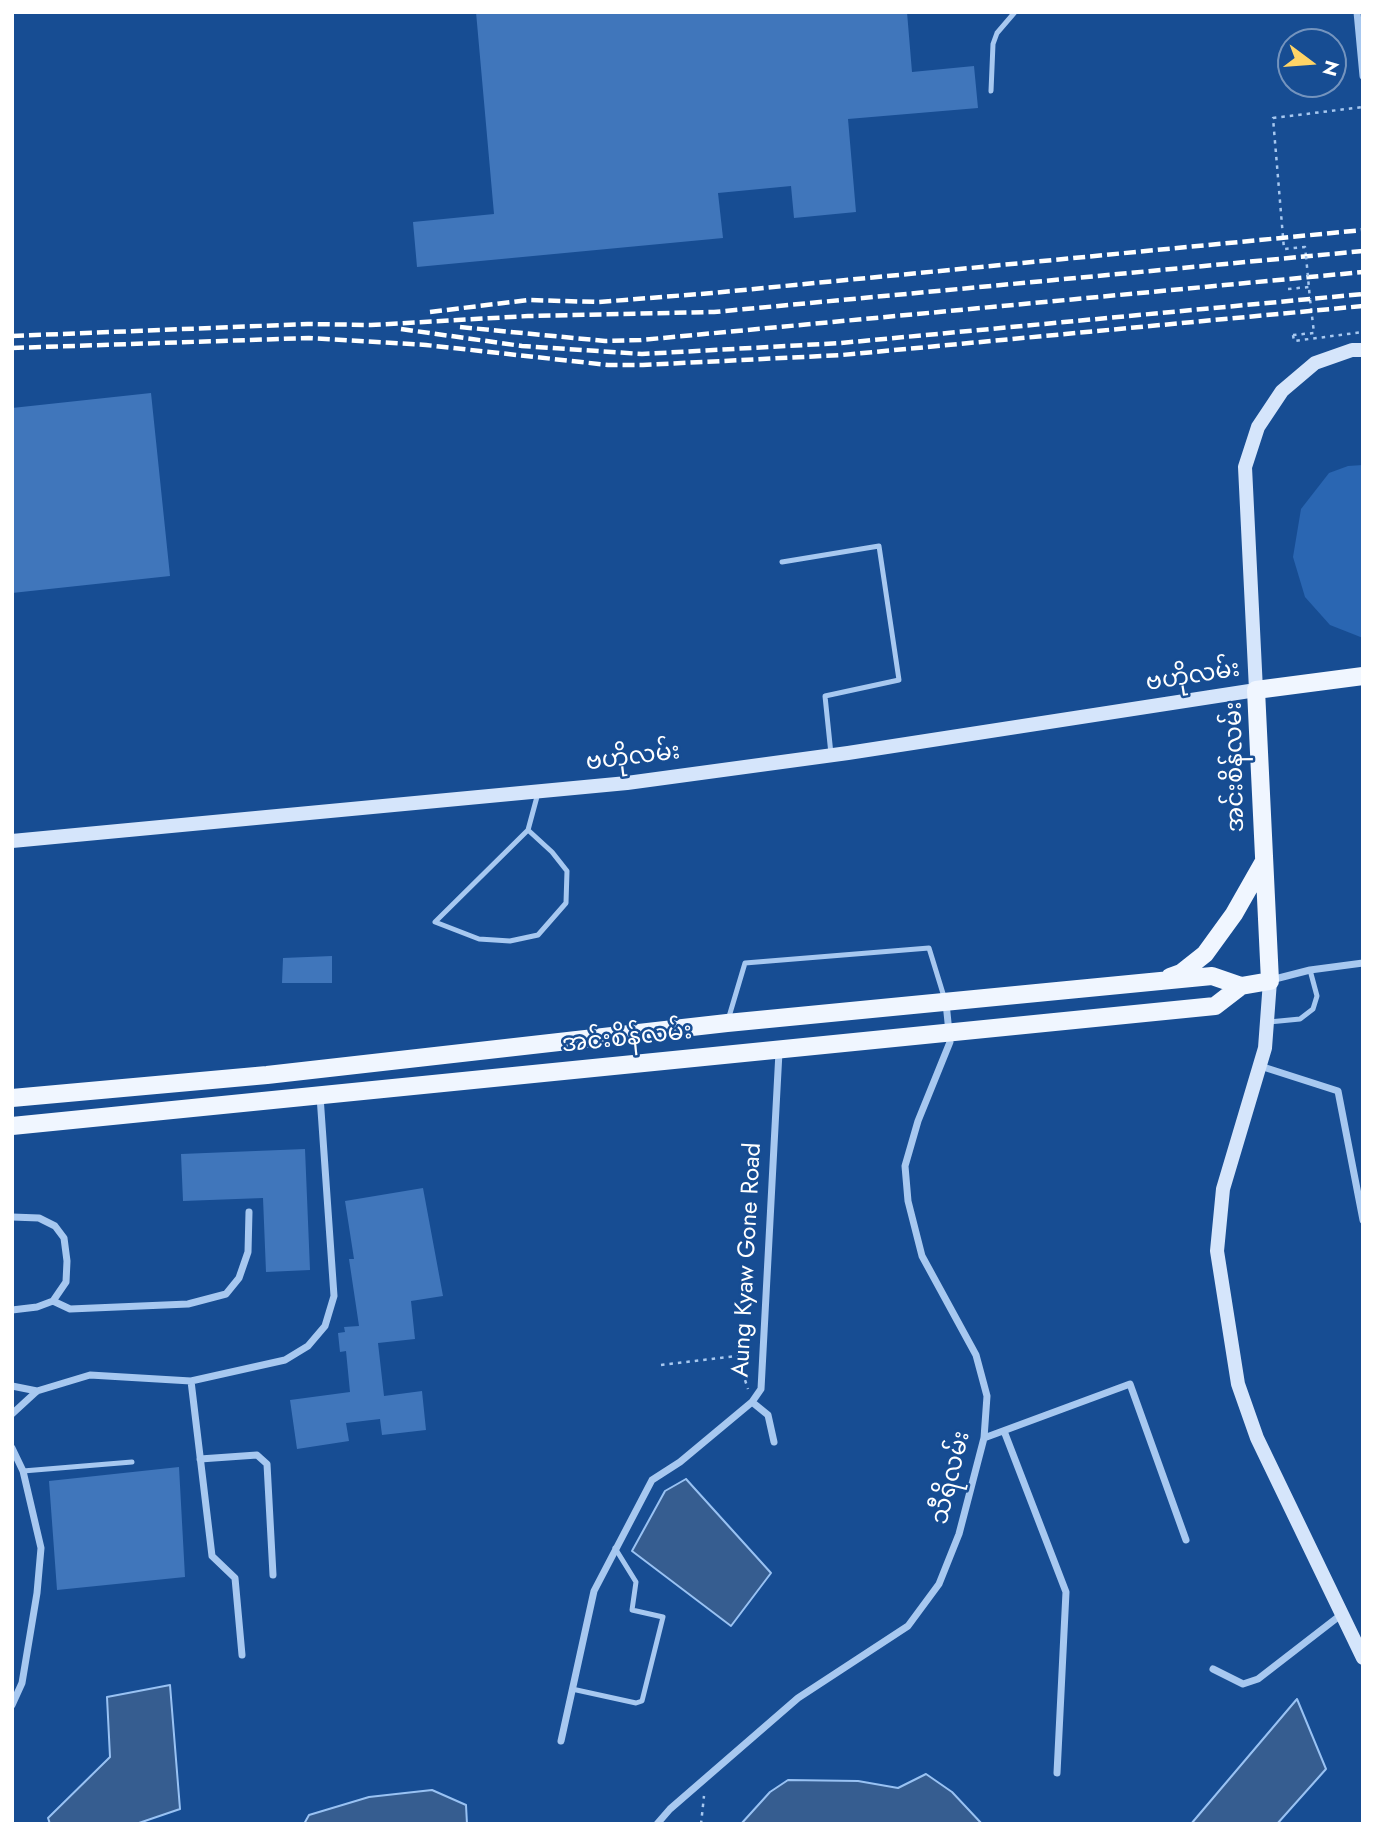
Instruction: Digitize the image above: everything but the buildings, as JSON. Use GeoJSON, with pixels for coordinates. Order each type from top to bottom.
{"type":"FeatureCollection","features":[{"type":"Feature","properties":{"kind":"main road"},"geometry":{"type":"LineString","coordinates":[[1256,690],[1245,467],[1258,427],[1282,391],[1315,363],[1363,350]]}},
{"type":"Feature","properties":{"kind":"main road","name":"အင်းစိန်လမ်း"},"geometry":{"type":"LineString","coordinates":[[12,1126],[1215,1006],[1241,986],[1270,981],[1256,690],[1363,676]]}},
{"type":"Feature","properties":{"kind":"main road","name":"ဗဟိုလမ်း"},"geometry":{"type":"LineString","coordinates":[[12,841],[538,792],[831,756],[1256,690]]}},
{"type":"Feature","properties":{"kind":"main road","name":"အင်းစိန်လမ်း"},"geometry":{"type":"LineString","coordinates":[[1156,983],[1181,973],[1205,954],[1234,914],[1263,863]]}},
{"type":"Feature","properties":{"kind":"main road","name":"အင်းစိန်လမ်း"},"geometry":{"type":"LineString","coordinates":[[12,1098],[267,1075],[727,1023],[1212,976],[1241,986]]}},
{"type":"Feature","properties":{"kind":"main road"},"geometry":{"type":"LineString","coordinates":[[1270,981],[1260,1066],[1223,1189],[1217,1251],[1241,1395],[1257,1438],[1363,1658]]}},
{"type":"Feature","properties":{"kind":"main road"},"geometry":{"type":"LineString","coordinates":[[620,1035],[624,1064]]}},
{"type":"Feature","properties":{"kind":"main road"},"geometry":{"type":"LineString","coordinates":[[424,1058],[426,1084]]}},
{"type":"Feature","properties":{"kind":"main road"},"geometry":{"type":"LineString","coordinates":[[267,1075],[268,1101]]}},
{"type":"Feature","properties":{"kind":"street"},"geometry":{"type":"LineString","coordinates":[[1357,12],[1363,76]]}},
{"type":"Feature","properties":{"kind":"street"},"geometry":{"type":"LineString","coordinates":[[1270,981],[1310,970],[1363,963]]}},
{"type":"Feature","properties":{"kind":"street","name":"သီရိလမ်း"},"geometry":{"type":"LineString","coordinates":[[657,1824],[798,1698],[908,1626],[939,1584],[959,1534],[984,1438],[987,1396],[976,1355],[922,1256],[906,1189],[905,1166],[918,1121],[945,1061],[950,1042],[946,1003]]}},
{"type":"Feature","properties":{"kind":"street","name":"Aung Kyaw Gone Road"},"geometry":{"type":"LineString","coordinates":[[561,1741],[594,1591],[652,1480],[680,1462],[752,1402],[761,1389],[779,1048]]}},
{"type":"Feature","properties":{"kind":"street"},"geometry":{"type":"LineString","coordinates":[[1260,1066],[1338,1091],[1363,1220]]}},
{"type":"Feature","properties":{"kind":"street"},"geometry":{"type":"LineString","coordinates":[[12,1414],[37,1391],[90,1375],[191,1381],[285,1360],[308,1346],[325,1326],[334,1296],[320,1096]]}},
{"type":"Feature","properties":{"kind":"street"},"geometry":{"type":"LineString","coordinates":[[52,1301],[69,1309],[188,1304],[226,1294],[239,1278],[248,1252],[249,1212]]}},
{"type":"Feature","properties":{"kind":"street"},"geometry":{"type":"LineString","coordinates":[[12,1217],[39,1218],[55,1226],[64,1238],[66,1282],[52,1301],[37,1307],[12,1310]]}},
{"type":"Feature","properties":{"kind":"street"},"geometry":{"type":"LineString","coordinates":[[191,1381],[212,1556],[235,1578],[242,1655]]}},
{"type":"Feature","properties":{"kind":"street"},"geometry":{"type":"LineString","coordinates":[[984,1438],[1130,1384],[1186,1540]]}},
{"type":"Feature","properties":{"kind":"street"},"geometry":{"type":"LineString","coordinates":[[12,1386],[37,1391]]}},
{"type":"Feature","properties":{"kind":"street"},"geometry":{"type":"LineString","coordinates":[[752,1402],[768,1415],[774,1442]]}},
{"type":"Feature","properties":{"kind":"street"},"geometry":{"type":"LineString","coordinates":[[1004,1431],[1066,1592],[1056,1773]]}},
{"type":"Feature","properties":{"kind":"street"},"geometry":{"type":"LineString","coordinates":[[12,1448],[23,1471],[41,1548],[22,1683],[12,1705]]}},
{"type":"Feature","properties":{"kind":"street"},"geometry":{"type":"LineString","coordinates":[[200,1459],[257,1455],[267,1464],[273,1575]]}},
{"type":"Feature","properties":{"kind":"street"},"geometry":{"type":"LineString","coordinates":[[1213,1668],[1243,1684],[1258,1679],[1342,1613]]}},
{"type":"Feature","properties":{"kind":"lane"},"geometry":{"type":"LineString","coordinates":[[990,91],[993,44],[998,33],[1015,12]]}},
{"type":"Feature","properties":{"kind":"lane"},"geometry":{"type":"LineString","coordinates":[[782,562],[879,546],[899,680],[825,696],[831,756]]}},
{"type":"Feature","properties":{"kind":"lane"},"geometry":{"type":"LineString","coordinates":[[528,830],[552,852],[566,871],[566,903],[538,935],[510,941],[480,939],[435,922],[528,830],[538,792]]}},
{"type":"Feature","properties":{"kind":"lane"},"geometry":{"type":"LineString","coordinates":[[727,1023],[745,963],[929,948],[946,1003]]}},
{"type":"Feature","properties":{"kind":"lane"},"geometry":{"type":"LineString","coordinates":[[1267,1022],[1300,1019],[1313,1009],[1317,996],[1310,970]]}},
{"type":"Feature","properties":{"kind":"lane"},"geometry":{"type":"LineString","coordinates":[[23,1471],[132,1462]]}},
{"type":"Feature","properties":{"kind":"lane"},"geometry":{"type":"LineString","coordinates":[[572,1689],[636,1703],[642,1701],[663,1617],[632,1610],[636,1582],[615,1548]]}},
{"type":"Feature","properties":{"kind":"path"},"geometry":{"type":"LineString","coordinates":[[1363,107],[1273,118],[1284,249],[1305,247],[1314,333],[1293,335],[1294,341],[1363,332]]}},
{"type":"Feature","properties":{"kind":"path"},"geometry":{"type":"LineString","coordinates":[[1289,289],[1309,288]]}},
{"type":"Feature","properties":{"kind":"path"},"geometry":{"type":"LineString","coordinates":[[661,1365],[737,1356],[752,1402]]}},
{"type":"Feature","properties":{"kind":"path"},"geometry":{"type":"LineString","coordinates":[[701,1824],[700,1812],[710,1774]]}},
{"type":"Feature","properties":{"kind":"shaded area"},"geometry":{"type":"Polygon","coordinates":[[[1363,465],[1363,638],[1330,625],[1305,597],[1293,557],[1301,509],[1329,473],[1348,466],[1363,465]]]}},
{"type":"Feature","properties":{"kind":"shaded area"},"geometry":{"type":"Polygon","coordinates":[[[686,1479],[771,1573],[731,1626],[632,1551],[665,1491],[686,1479]]]}},
{"type":"Feature","properties":{"kind":"shaded area"},"geometry":{"type":"Polygon","coordinates":[[[170,1685],[180,1809],[136,1824],[50,1824],[48,1818],[110,1757],[107,1697],[170,1685]]]}},
{"type":"Feature","properties":{"kind":"shaded area"},"geometry":{"type":"Polygon","coordinates":[[[1297,1699],[1326,1769],[1277,1824],[1191,1824],[1297,1699]]]}},
{"type":"Feature","properties":{"kind":"shaded area"},"geometry":{"type":"Polygon","coordinates":[[[926,1774],[952,1792],[982,1824],[741,1824],[770,1792],[788,1780],[858,1781],[898,1788],[926,1774]]]}},
{"type":"Feature","properties":{"kind":"shaded area"},"geometry":{"type":"Polygon","coordinates":[[[432,1790],[466,1805],[467,1824],[304,1824],[309,1815],[369,1797],[432,1790]]]}},
{"type":"Feature","properties":{"kind":"railway"},"geometry":{"type":"LineString","coordinates":[[430,312],[528,300],[599,302],[712,293],[1363,230]]}},
{"type":"Feature","properties":{"kind":"railway"},"geometry":{"type":"LineString","coordinates":[[12,336],[308,324],[371,325],[528,316],[714,312],[1363,251]]}},
{"type":"Feature","properties":{"kind":"railway"},"geometry":{"type":"LineString","coordinates":[[460,327],[605,341],[641,340],[1363,272]]}},
{"type":"Feature","properties":{"kind":"railway"},"geometry":{"type":"LineString","coordinates":[[401,329],[522,346],[642,354],[841,343],[1363,294]]}},
{"type":"Feature","properties":{"kind":"railway"},"geometry":{"type":"LineString","coordinates":[[12,348],[309,338],[426,345],[608,365],[643,365],[842,355],[1363,306]]}}]}
